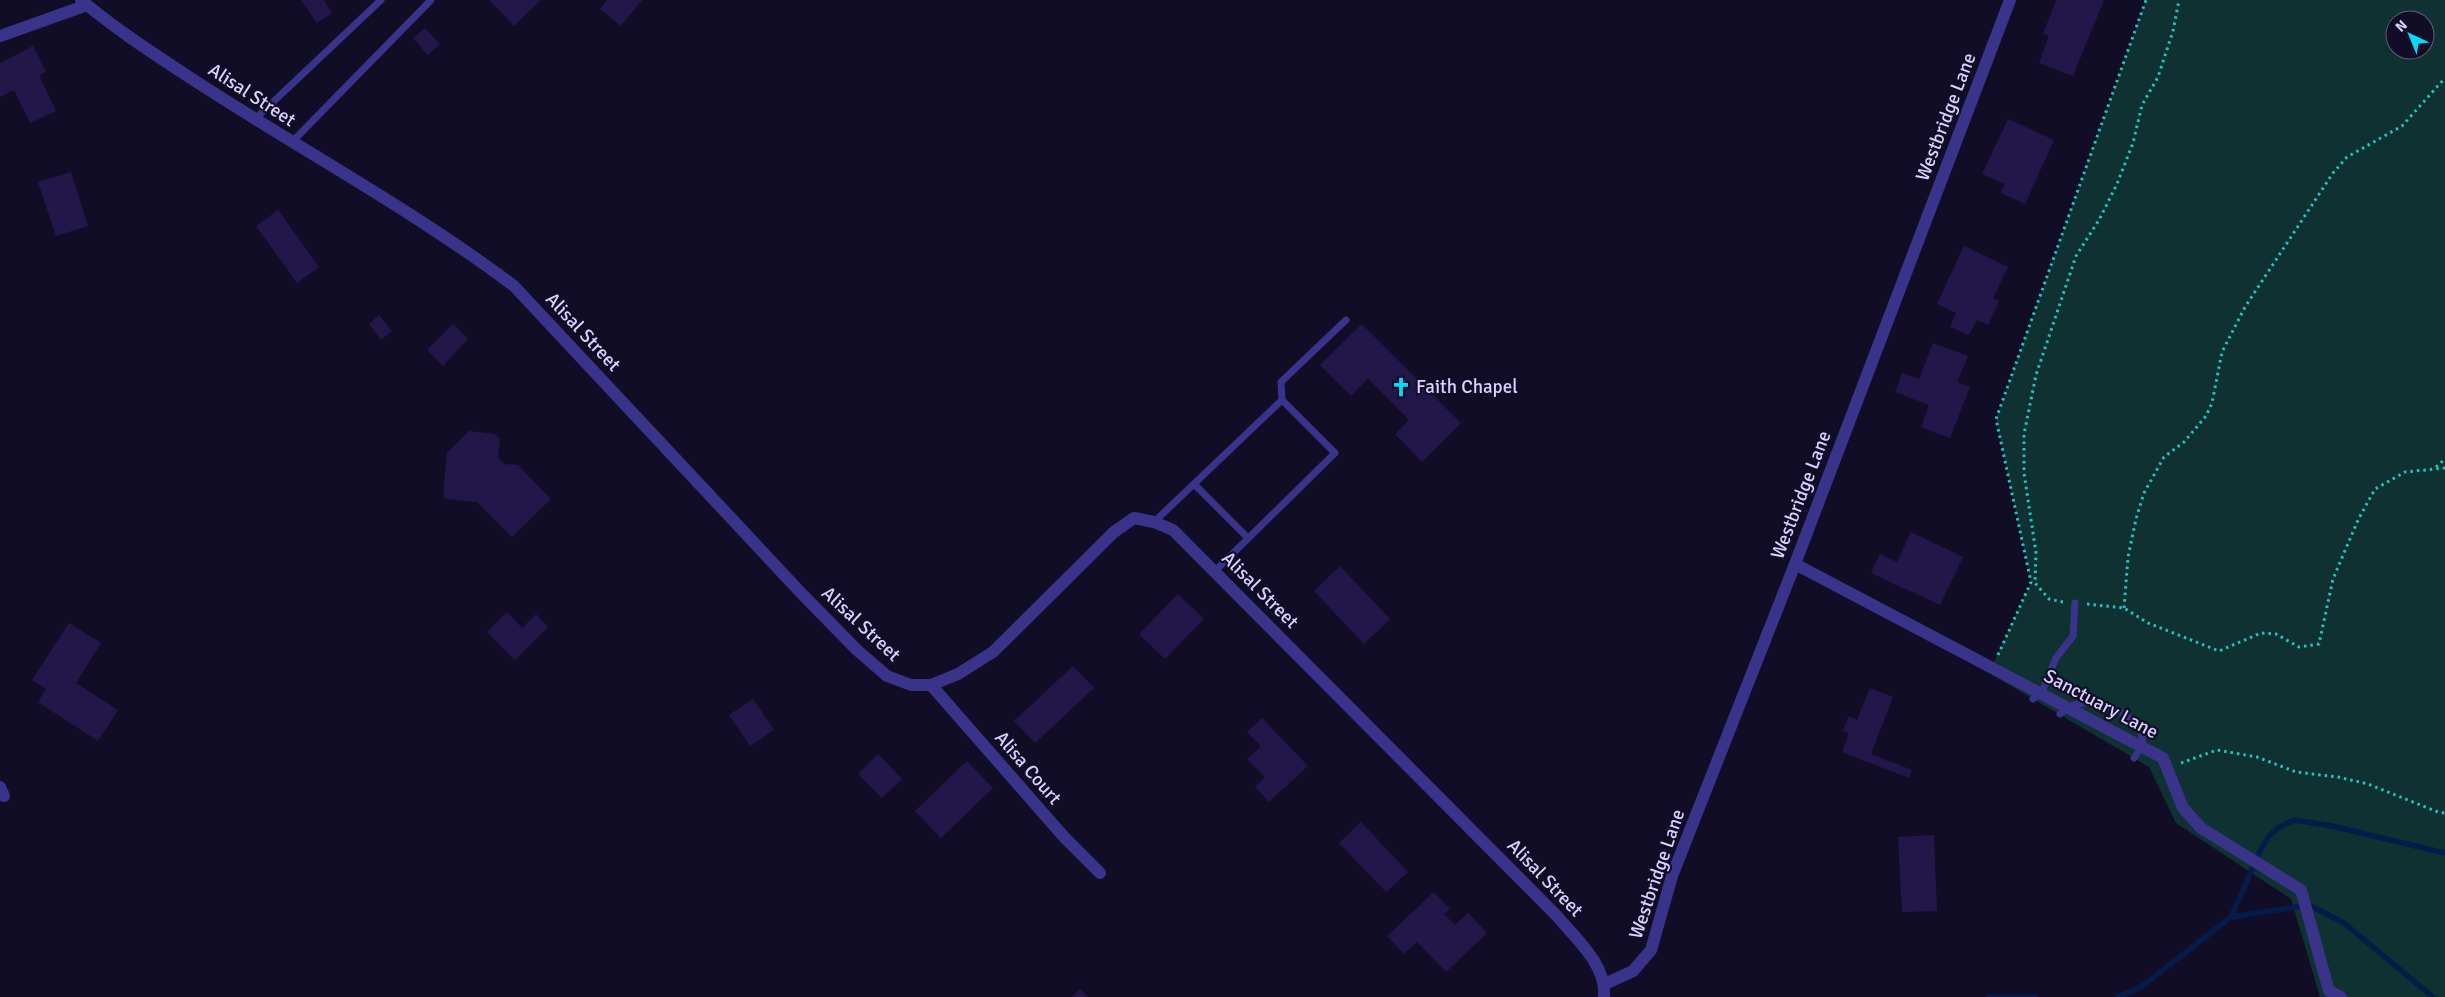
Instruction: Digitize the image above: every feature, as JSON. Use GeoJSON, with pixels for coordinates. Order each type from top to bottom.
{"type":"FeatureCollection","features":[{"type":"Feature","properties":{"kind":"street","name":"Westbridge Lane"},"geometry":{"type":"LineString","coordinates":[[1605,991],[1632,971],[1651,950],[1672,876],[1795,564],[2010,0]]}},
{"type":"Feature","properties":{"kind":"street","name":"Alisal Street"},"geometry":{"type":"LineString","coordinates":[[84,3],[114,27],[254,120],[463,247],[514,286],[857,650],[887,676],[912,685],[931,685],[958,674],[993,652],[1114,532],[1134,518],[1154,522],[1173,530],[1556,916],[1597,965],[1605,991]]}},
{"type":"Feature","properties":{"kind":"street"},"geometry":{"type":"LineString","coordinates":[[0,36],[84,3]]}},
{"type":"Feature","properties":{"kind":"street","name":"Sanctuary Lane"},"geometry":{"type":"LineString","coordinates":[[1795,564],[1992,668],[2063,711],[2141,746],[2163,758],[2183,808],[2200,828],[2301,890],[2329,991],[2341,997]]}},
{"type":"Feature","properties":{"kind":"street","name":"Alisa Court"},"geometry":{"type":"LineString","coordinates":[[931,685],[1064,837],[1100,872]]}},
{"type":"Feature","properties":{"kind":"lane"},"geometry":{"type":"LineString","coordinates":[[254,120],[381,0]]}},
{"type":"Feature","properties":{"kind":"lane"},"geometry":{"type":"LineString","coordinates":[[292,143],[431,0]]}},
{"type":"Feature","properties":{"kind":"lane"},"geometry":{"type":"LineString","coordinates":[[1215,571],[1335,453],[1282,400],[1282,382],[1346,320]]}},
{"type":"Feature","properties":{"kind":"lane"},"geometry":{"type":"LineString","coordinates":[[1154,522],[1282,400]]}},
{"type":"Feature","properties":{"kind":"lane"},"geometry":{"type":"LineString","coordinates":[[1194,484],[1248,538]]}},
{"type":"Feature","properties":{"kind":"lane"},"geometry":{"type":"LineString","coordinates":[[2036,696],[2050,677],[2056,658],[2073,636],[2075,604]]}},
{"type":"Feature","properties":{"kind":"lane"},"geometry":{"type":"LineString","coordinates":[[2063,711],[2092,701],[2118,711],[2131,719],[2140,733],[2141,746],[2134,758]]}},
{"type":"Feature","properties":{"kind":"path"},"geometry":{"type":"LineString","coordinates":[[1992,668],[2031,582],[1996,419],[2146,0]]}},
{"type":"Feature","properties":{"kind":"path"},"geometry":{"type":"LineString","coordinates":[[2179,0],[2173,31],[2158,77],[2142,106],[2133,143],[2117,184],[2099,220],[2076,256],[2036,375],[2024,434],[2024,473],[2036,553],[2035,583],[2049,598],[2075,604],[2124,608],[2148,623],[2219,652],[2261,633],[2276,634],[2299,647],[2318,644],[2333,579],[2358,520],[2375,488],[2405,472],[2445,468]]}},
{"type":"Feature","properties":{"kind":"path"},"geometry":{"type":"LineString","coordinates":[[2124,608],[2128,557],[2144,493],[2164,457],[2184,442],[2206,416],[2212,403],[2222,352],[2245,307],[2333,173],[2347,157],[2402,126],[2445,78]]}},
{"type":"Feature","properties":{"kind":"path"},"geometry":{"type":"LineString","coordinates":[[2436,468],[2445,459]]}},
{"type":"Feature","properties":{"kind":"path"},"geometry":{"type":"LineString","coordinates":[[2163,758],[2174,765],[2217,750],[2257,757],[2296,772],[2338,777],[2368,784],[2438,812],[2445,812]]}},
{"type":"Feature","properties":{"kind":"green space"},"geometry":{"type":"Polygon","coordinates":[[[2146,0],[2445,0],[2445,997],[2320,997],[2291,899],[2176,823],[2149,767],[1989,673],[2031,582],[1996,419],[2146,0]]]}},
{"type":"Feature","properties":{"kind":"building"},"geometry":{"type":"Polygon","coordinates":[[[301,0],[324,0],[332,13],[317,23],[301,0]]]}},
{"type":"Feature","properties":{"kind":"building"},"geometry":{"type":"Polygon","coordinates":[[[489,0],[541,0],[514,26],[489,0]]]}},
{"type":"Feature","properties":{"kind":"building"},"geometry":{"type":"Polygon","coordinates":[[[607,0],[642,0],[621,26],[600,9],[607,0]]]}},
{"type":"Feature","properties":{"kind":"building"},"geometry":{"type":"Polygon","coordinates":[[[2056,0],[2104,0],[2073,76],[2039,63],[2049,36],[2043,34],[2056,0]]]}},
{"type":"Feature","properties":{"kind":"building"},"geometry":{"type":"Polygon","coordinates":[[[425,28],[440,44],[428,55],[413,38],[425,28]]]}},
{"type":"Feature","properties":{"kind":"building"},"geometry":{"type":"Polygon","coordinates":[[[33,46],[46,72],[39,75],[56,111],[30,123],[14,90],[0,97],[0,63],[33,46]]]}},
{"type":"Feature","properties":{"kind":"building"},"geometry":{"type":"Polygon","coordinates":[[[2008,119],[2054,140],[2025,204],[2001,193],[2005,184],[1982,174],[2008,119]]]}},
{"type":"Feature","properties":{"kind":"building"},"geometry":{"type":"Polygon","coordinates":[[[71,172],[88,226],[56,236],[38,182],[71,172]]]}},
{"type":"Feature","properties":{"kind":"building"},"geometry":{"type":"Polygon","coordinates":[[[278,210],[319,267],[297,283],[256,226],[278,210]]]}},
{"type":"Feature","properties":{"kind":"building"},"geometry":{"type":"Polygon","coordinates":[[[1964,246],[2008,267],[1993,298],[1999,301],[1988,325],[1977,320],[1969,335],[1950,327],[1956,313],[1937,304],[1964,246]]]}},
{"type":"Feature","properties":{"kind":"building"},"geometry":{"type":"Polygon","coordinates":[[[379,315],[392,331],[381,340],[369,324],[379,315]]]}},
{"type":"Feature","properties":{"kind":"building"},"geometry":{"type":"Polygon","coordinates":[[[453,324],[468,339],[443,366],[427,350],[453,324]]]}},
{"type":"Feature","properties":{"kind":"building","name":"Faith Chapel"},"geometry":{"type":"Polygon","coordinates":[[[1362,324],[1461,423],[1422,462],[1395,434],[1409,420],[1368,378],[1351,396],[1320,365],[1362,324]]]}},
{"type":"Feature","properties":{"kind":"building"},"geometry":{"type":"Polygon","coordinates":[[[1933,343],[1968,356],[1957,382],[1970,387],[1950,438],[1921,427],[1929,405],[1895,392],[1902,373],[1919,379],[1933,343]]]}},
{"type":"Feature","properties":{"kind":"building"},"geometry":{"type":"Polygon","coordinates":[[[469,431],[495,434],[500,439],[498,457],[504,464],[518,465],[551,499],[512,537],[477,502],[446,499],[443,496],[447,453],[469,431]]]}},
{"type":"Feature","properties":{"kind":"building"},"geometry":{"type":"Polygon","coordinates":[[[1911,532],[1963,557],[1940,605],[1871,573],[1880,554],[1897,562],[1911,532]]]}},
{"type":"Feature","properties":{"kind":"building"},"geometry":{"type":"Polygon","coordinates":[[[1340,566],[1390,619],[1364,644],[1314,591],[1340,566]]]}},
{"type":"Feature","properties":{"kind":"building"},"geometry":{"type":"Polygon","coordinates":[[[1178,594],[1204,619],[1165,659],[1139,634],[1178,594]]]}},
{"type":"Feature","properties":{"kind":"building"},"geometry":{"type":"Polygon","coordinates":[[[507,612],[522,628],[536,614],[548,627],[515,660],[487,632],[507,612]]]}},
{"type":"Feature","properties":{"kind":"building"},"geometry":{"type":"Polygon","coordinates":[[[69,623],[101,643],[76,683],[118,710],[98,741],[38,702],[46,689],[32,680],[69,623]]]}},
{"type":"Feature","properties":{"kind":"building"},"geometry":{"type":"Polygon","coordinates":[[[1073,666],[1094,688],[1035,743],[1014,721],[1073,666]]]}},
{"type":"Feature","properties":{"kind":"building"},"geometry":{"type":"Polygon","coordinates":[[[1870,688],[1893,697],[1871,754],[1912,770],[1909,778],[1842,752],[1849,733],[1843,731],[1849,716],[1857,720],[1870,688]]]}},
{"type":"Feature","properties":{"kind":"building"},"geometry":{"type":"Polygon","coordinates":[[[753,699],[774,730],[750,746],[729,715],[753,699]]]}},
{"type":"Feature","properties":{"kind":"building"},"geometry":{"type":"Polygon","coordinates":[[[1262,718],[1308,766],[1269,802],[1255,787],[1265,777],[1247,759],[1261,746],[1247,732],[1262,718]]]}},
{"type":"Feature","properties":{"kind":"building"},"geometry":{"type":"Polygon","coordinates":[[[878,754],[902,779],[882,798],[858,774],[878,754]]]}},
{"type":"Feature","properties":{"kind":"building"},"geometry":{"type":"Polygon","coordinates":[[[967,761],[993,788],[941,838],[915,811],[967,761]]]}},
{"type":"Feature","properties":{"kind":"building"},"geometry":{"type":"Polygon","coordinates":[[[1361,822],[1408,872],[1386,892],[1339,843],[1361,822]]]}},
{"type":"Feature","properties":{"kind":"building"},"geometry":{"type":"Polygon","coordinates":[[[1934,835],[1937,911],[1902,912],[1898,837],[1934,835]]]}},
{"type":"Feature","properties":{"kind":"building"},"geometry":{"type":"Polygon","coordinates":[[[1434,892],[1450,909],[1444,914],[1455,925],[1468,913],[1487,933],[1446,972],[1417,942],[1404,954],[1387,936],[1434,892]]]}},
{"type":"Feature","properties":{"kind":"building"},"geometry":{"type":"Polygon","coordinates":[[[1080,989],[1088,997],[1072,997],[1080,989]]]}},
{"type":"Feature","properties":{"kind":"waterway"},"geometry":{"type":"LineString","coordinates":[[2118,997],[2141,987],[2231,917],[2261,849],[2269,836],[2278,828],[2295,820],[2332,826],[2445,853]]}},
{"type":"Feature","properties":{"kind":"waterway"},"geometry":{"type":"LineString","coordinates":[[2231,917],[2309,905],[2344,923],[2433,997]]}},
{"type":"Feature","properties":{"kind":"waterway"},"geometry":{"type":"LineString","coordinates":[[1989,997],[2035,997]]}},
{"type":"Feature","properties":{"kind":"place","name":"Faith Chapel"},"geometry":{"type":"Point","coordinates":[1401,387]}}]}
